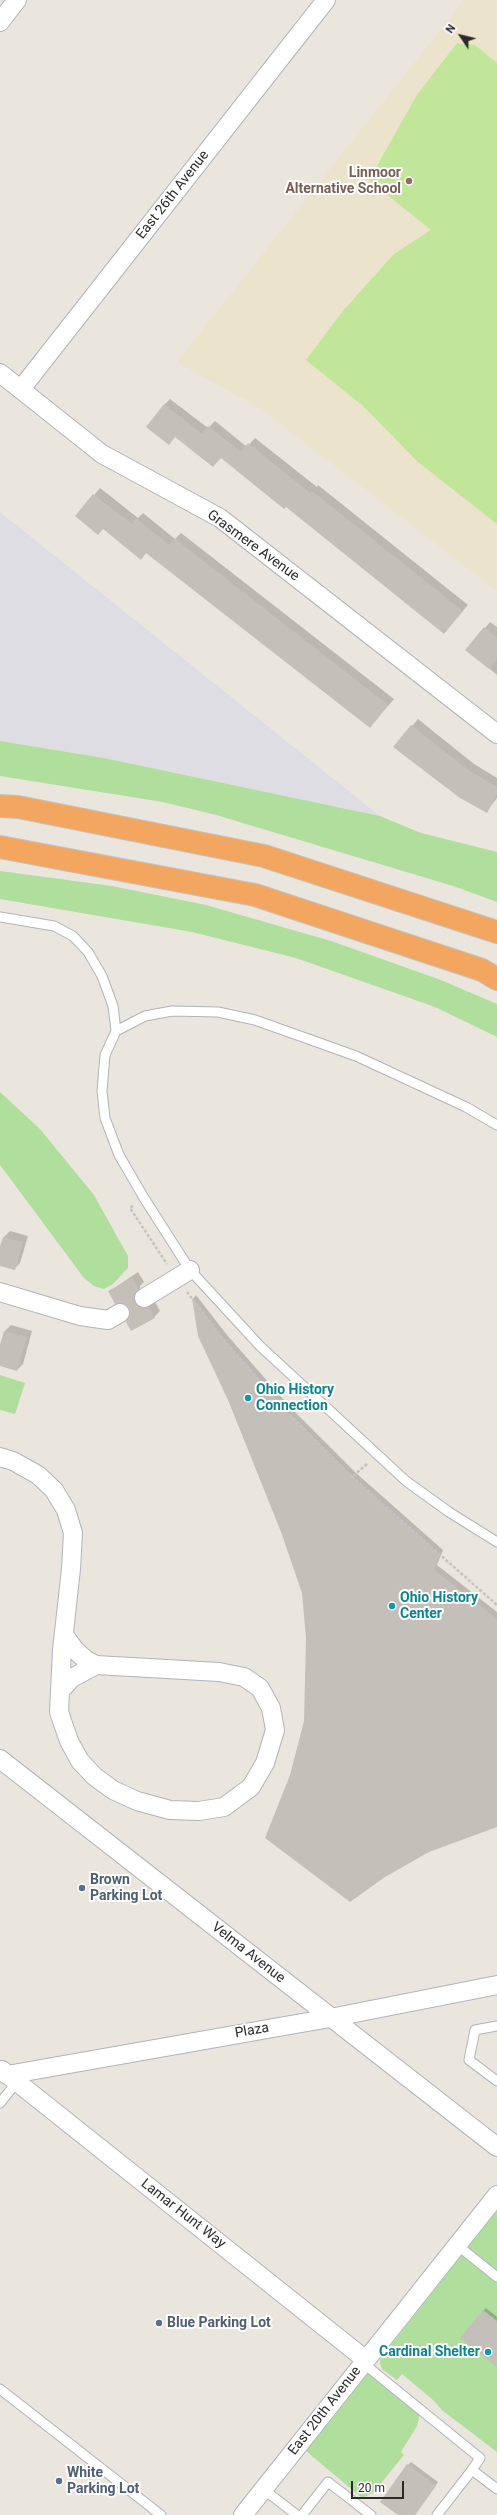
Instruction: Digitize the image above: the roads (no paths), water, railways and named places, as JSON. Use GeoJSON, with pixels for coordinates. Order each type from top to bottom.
{"type":"FeatureCollection","features":[{"type":"Feature","properties":{"kind":"highway"},"geometry":{"type":"LineString","coordinates":[[0,806],[18,807],[264,856],[497,932]]}},
{"type":"Feature","properties":{"kind":"highway"},"geometry":{"type":"LineString","coordinates":[[0,848],[255,895],[482,970],[497,979]]}},
{"type":"Feature","properties":{"kind":"street"},"geometry":{"type":"LineString","coordinates":[[0,22],[17,0]]}},
{"type":"Feature","properties":{"kind":"street","name":"East 26th Avenue"},"geometry":{"type":"LineString","coordinates":[[20,390],[326,0]]}},
{"type":"Feature","properties":{"kind":"street","name":"Grasmere Avenue"},"geometry":{"type":"LineString","coordinates":[[0,373],[102,454],[220,518],[497,734]]}},
{"type":"Feature","properties":{"kind":"street"},"geometry":{"type":"LineString","coordinates":[[144,1298],[183,1274]]}},
{"type":"Feature","properties":{"kind":"street"},"geometry":{"type":"LineString","coordinates":[[0,1292],[80,1316],[108,1320],[120,1313]]}},
{"type":"Feature","properties":{"kind":"street"},"geometry":{"type":"LineString","coordinates":[[0,1457],[13,1461],[38,1475],[54,1490],[66,1510],[72,1534],[71,1569],[64,1635],[59,1712],[69,1741],[80,1761],[94,1776],[113,1790],[137,1801],[170,1810],[199,1811],[224,1807],[251,1787],[265,1763],[275,1730],[271,1708],[260,1688],[244,1676],[219,1672],[96,1665],[86,1660],[75,1650],[64,1635]]}},
{"type":"Feature","properties":{"kind":"street"},"geometry":{"type":"LineString","coordinates":[[60,1691],[72,1678],[96,1665]]}},
{"type":"Feature","properties":{"kind":"street","name":"Velma Avenue"},"geometry":{"type":"LineString","coordinates":[[0,1759],[497,2147]]}},
{"type":"Feature","properties":{"kind":"street","name":"Plaza"},"geometry":{"type":"LineString","coordinates":[[8,2076],[330,2018],[497,1985]]}},
{"type":"Feature","properties":{"kind":"street","name":"Lamar Hunt Way"},"geometry":{"type":"LineString","coordinates":[[8,2076],[364,2361]]}},
{"type":"Feature","properties":{"kind":"street","name":"East 20th Avenue"},"geometry":{"type":"LineString","coordinates":[[243,2515],[497,2195]]}},
{"type":"Feature","properties":{"kind":"lane"},"geometry":{"type":"LineString","coordinates":[[0,916],[54,926],[73,936],[88,952],[102,976],[113,1006],[116,1031],[105,1055],[102,1091],[105,1118],[119,1155],[144,1198],[183,1274],[412,1486],[497,1542]]}},
{"type":"Feature","properties":{"kind":"lane"},"geometry":{"type":"LineString","coordinates":[[116,1031],[145,1016],[172,1011],[218,1012],[255,1020],[356,1056],[466,1107],[497,1126]]}},
{"type":"Feature","properties":{"kind":"lane"},"geometry":{"type":"LineString","coordinates":[[497,2026],[476,2030],[469,2060],[497,2081]]}},
{"type":"Feature","properties":{"kind":"lane"},"geometry":{"type":"LineString","coordinates":[[0,2103],[8,2076]]}},
{"type":"Feature","properties":{"kind":"lane"},"geometry":{"type":"LineString","coordinates":[[457,2245],[497,2278]]}},
{"type":"Feature","properties":{"kind":"lane"},"geometry":{"type":"LineString","coordinates":[[364,2361],[480,2458],[437,2515]]}},
{"type":"Feature","properties":{"kind":"lane"},"geometry":{"type":"LineString","coordinates":[[0,2388],[161,2515]]}},
{"type":"Feature","properties":{"kind":"lane"},"geometry":{"type":"LineString","coordinates":[[472,2470],[497,2489]]}},
{"type":"Feature","properties":{"kind":"lane"},"geometry":{"type":"LineString","coordinates":[[302,2515],[328,2482],[371,2515]]}},
{"type":"Feature","properties":{"kind":"lane"},"geometry":{"type":"LineString","coordinates":[[263,2489],[297,2515]]}},
{"type":"Feature","properties":{"kind":"place","name":"Linmoor Alternative School"},"geometry":{"type":"Point","coordinates":[409,181]}},
{"type":"Feature","properties":{"kind":"place","name":"Ohio History Connection"},"geometry":{"type":"Point","coordinates":[248,1398]}},
{"type":"Feature","properties":{"kind":"place","name":"Ohio History Center"},"geometry":{"type":"Point","coordinates":[392,1606]}},
{"type":"Feature","properties":{"kind":"place","name":"Brown Parking Lot"},"geometry":{"type":"Point","coordinates":[82,1888]}},
{"type":"Feature","properties":{"kind":"place","name":"Blue Parking Lot"},"geometry":{"type":"Point","coordinates":[159,2323]}},
{"type":"Feature","properties":{"kind":"place","name":"Cardinal Shelter"},"geometry":{"type":"Point","coordinates":[488,2352]}},
{"type":"Feature","properties":{"kind":"place","name":"White Parking Lot"},"geometry":{"type":"Point","coordinates":[59,2481]}}]}
